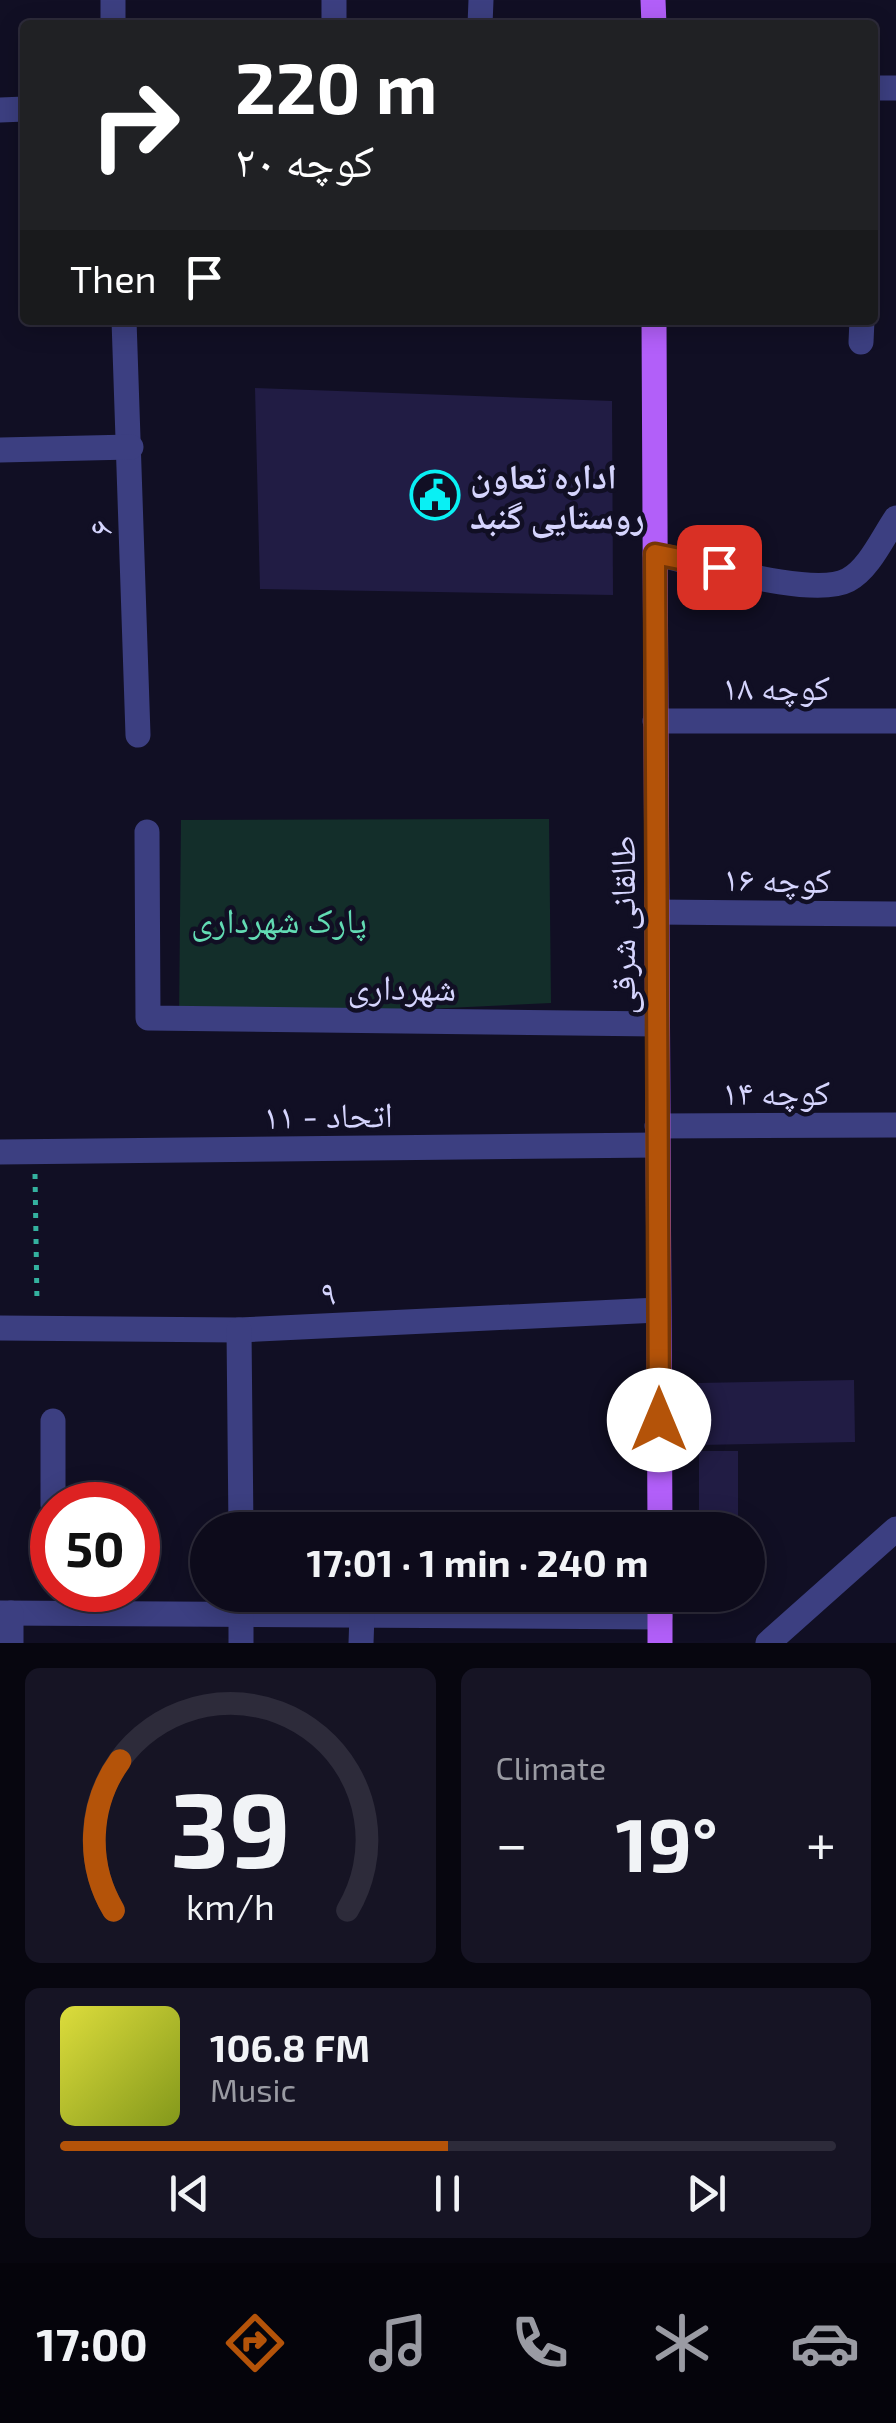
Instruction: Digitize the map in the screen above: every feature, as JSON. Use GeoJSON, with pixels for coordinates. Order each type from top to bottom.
{"type":"FeatureCollection","features":[{"type":"Feature","properties":{"kind":"main road","name":"طالقانی شرقی"},"geometry":{"type":"LineString","coordinates":[[654,325],[660,1512]]}},
{"type":"Feature","properties":{"kind":"street","name":"۶"},"geometry":{"type":"LineString","coordinates":[[124,325],[138,735]]}},
{"type":"Feature","properties":{"kind":"street"},"geometry":{"type":"LineString","coordinates":[[0,450],[131,447]]}},
{"type":"Feature","properties":{"kind":"street"},"geometry":{"type":"LineString","coordinates":[[655,554],[815,586],[847,581],[864,566],[896,518]]}},
{"type":"Feature","properties":{"kind":"street","name":"کوچه ۱۸"},"geometry":{"type":"LineString","coordinates":[[656,721],[896,721]]}},
{"type":"Feature","properties":{"kind":"street","name":"شهرداری"},"geometry":{"type":"LineString","coordinates":[[147,832],[148,1018],[656,1024]]}},
{"type":"Feature","properties":{"kind":"street","name":"کوچه ۱۶"},"geometry":{"type":"LineString","coordinates":[[656,912],[896,914]]}},
{"type":"Feature","properties":{"kind":"street","name":"کوچه ۱۴"},"geometry":{"type":"LineString","coordinates":[[657,1136],[896,1125]]}},
{"type":"Feature","properties":{"kind":"street","name":"اتحاد - ۱۱"},"geometry":{"type":"LineString","coordinates":[[0,1152],[657,1136]]}},
{"type":"Feature","properties":{"kind":"street","name":"۹"},"geometry":{"type":"LineString","coordinates":[[0,1328],[240,1330],[658,1310]]}},
{"type":"Feature","properties":{"kind":"street"},"geometry":{"type":"LineString","coordinates":[[240,1330],[241,1512]]}},
{"type":"Feature","properties":{"kind":"street"},"geometry":{"type":"LineString","coordinates":[[53,1422],[53,1482]]}},
{"type":"Feature","properties":{"kind":"street"},"geometry":{"type":"LineString","coordinates":[[773,1641],[896,1529]]}},
{"type":"Feature","properties":{"kind":"street"},"geometry":{"type":"LineString","coordinates":[[160,1604],[190,1604]]}},
{"type":"Feature","properties":{"kind":"street"},"geometry":{"type":"LineString","coordinates":[[11,1643],[5,1613],[30,1607]]}},
{"type":"Feature","properties":{"kind":"street"},"geometry":{"type":"LineString","coordinates":[[242,1612],[242,1643]]}},
{"type":"Feature","properties":{"kind":"street"},"geometry":{"type":"LineString","coordinates":[[326,1612],[660,1618]]}},
{"type":"Feature","properties":{"kind":"street"},"geometry":{"type":"LineString","coordinates":[[360,1643],[362,1615]]}},
{"type":"Feature","properties":{"kind":"path"},"geometry":{"type":"LineString","coordinates":[[35,1152],[37,1329]]}},
{"type":"Feature","properties":{"kind":"green space","name":"پارک شهرداری"},"geometry":{"type":"Polygon","coordinates":[[[549,819],[551,1003],[179,1021],[181,820],[549,819]]]}},
{"type":"Feature","properties":{"kind":"building","name":"اداره تعاون روستایی گنبد"},"geometry":{"type":"Polygon","coordinates":[[[255,388],[612,401],[613,595],[260,589],[255,388]]]}},
{"type":"Feature","properties":{"kind":"building"},"geometry":{"type":"Polygon","coordinates":[[[854,1380],[855,1442],[699,1445],[698,1383],[854,1380]]]}},
{"type":"Feature","properties":{"kind":"building"},"geometry":{"type":"Polygon","coordinates":[[[699,1451],[738,1451],[738,1512],[699,1512],[699,1451]]]}},
{"type":"Feature","properties":{"kind":"place","name":"اداره تعاون روستایی گنبد"},"geometry":{"type":"Point","coordinates":[435,495]}},
{"type":"Feature","properties":{"kind":"route"},"geometry":{"type":"LineString","coordinates":[[659,1420],[655,554],[719,567]]}}]}
